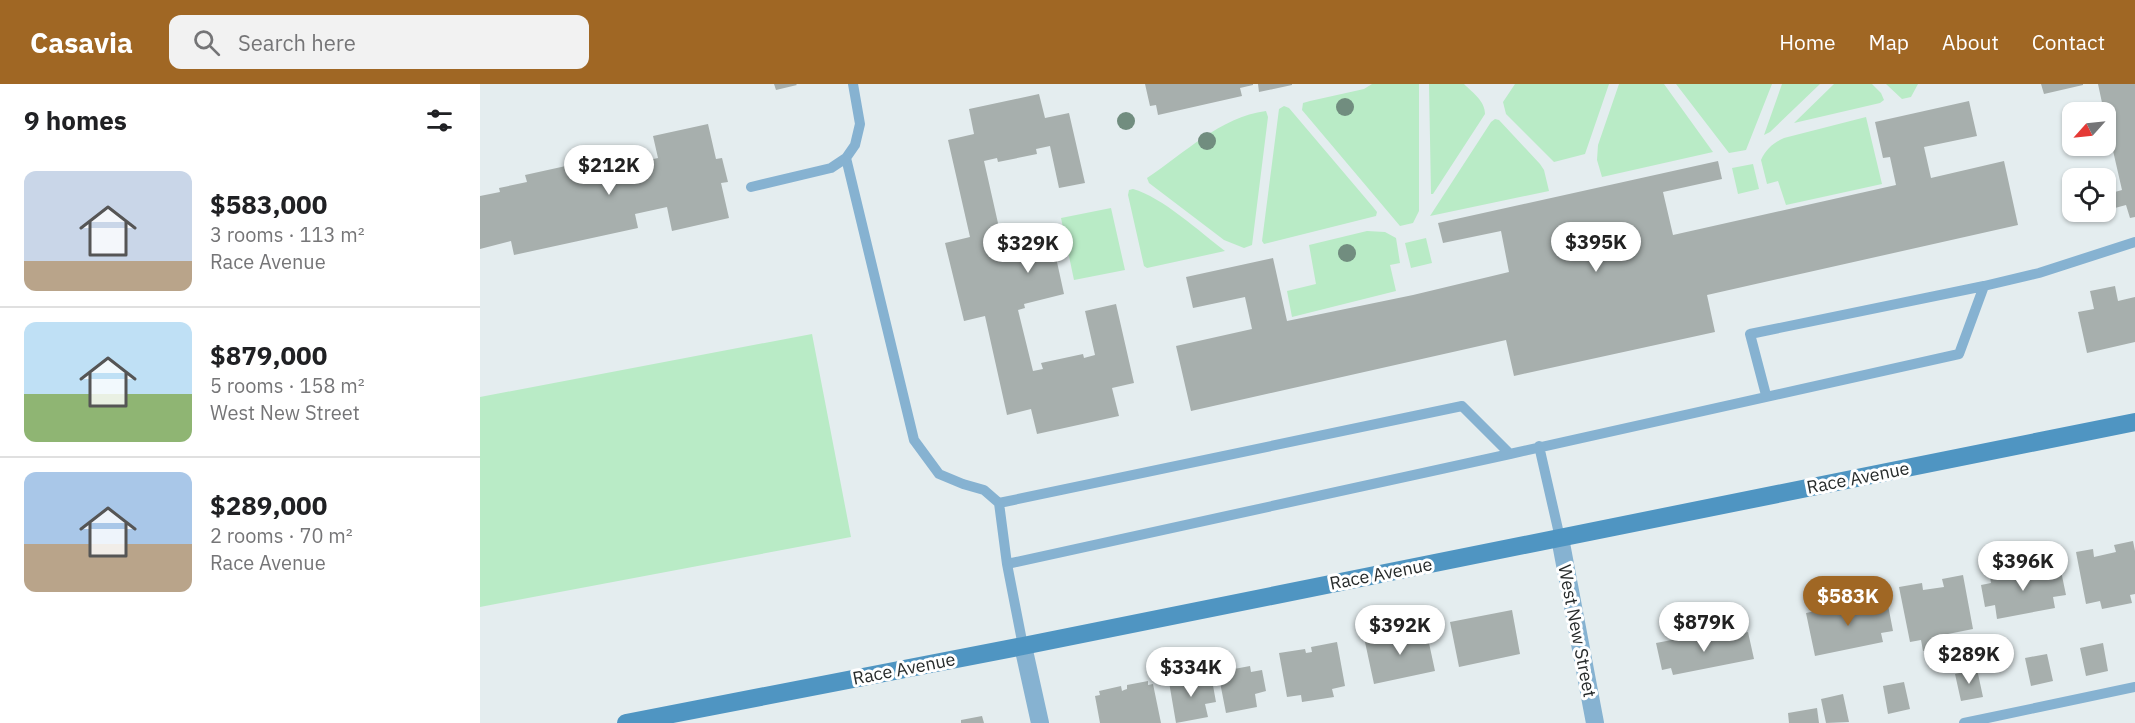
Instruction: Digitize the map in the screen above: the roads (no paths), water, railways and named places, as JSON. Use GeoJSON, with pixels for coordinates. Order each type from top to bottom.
{"type":"FeatureCollection","features":[{"type":"Feature","properties":{"kind":"main road","name":"Race Avenue"},"geometry":{"type":"LineString","coordinates":[[626,723],[1023,646],[2135,422]]}},
{"type":"Feature","properties":{"kind":"street","name":"West New Street"},"geometry":{"type":"LineString","coordinates":[[1560,538],[1595,723]]}},
{"type":"Feature","properties":{"kind":"street"},"geometry":{"type":"LineString","coordinates":[[1023,646],[1040,723]]}},
{"type":"Feature","properties":{"kind":"lane"},"geometry":{"type":"LineString","coordinates":[[751,187],[831,168],[846,158],[855,145],[860,124],[853,84]]}},
{"type":"Feature","properties":{"kind":"lane"},"geometry":{"type":"LineString","coordinates":[[846,158],[914,440],[939,474],[984,490],[999,503],[1007,564],[1023,646]]}},
{"type":"Feature","properties":{"kind":"lane"},"geometry":{"type":"LineString","coordinates":[[1766,395],[1750,334],[2039,273],[2135,242]]}},
{"type":"Feature","properties":{"kind":"lane"},"geometry":{"type":"LineString","coordinates":[[1007,564],[1959,354],[1984,286]]}},
{"type":"Feature","properties":{"kind":"lane"},"geometry":{"type":"LineString","coordinates":[[999,503],[1462,406],[1510,454]]}},
{"type":"Feature","properties":{"kind":"lane"},"geometry":{"type":"LineString","coordinates":[[1539,446],[1560,538]]}},
{"type":"Feature","properties":{"kind":"lane"},"geometry":{"type":"LineString","coordinates":[[1964,723],[2135,687]]}}]}
